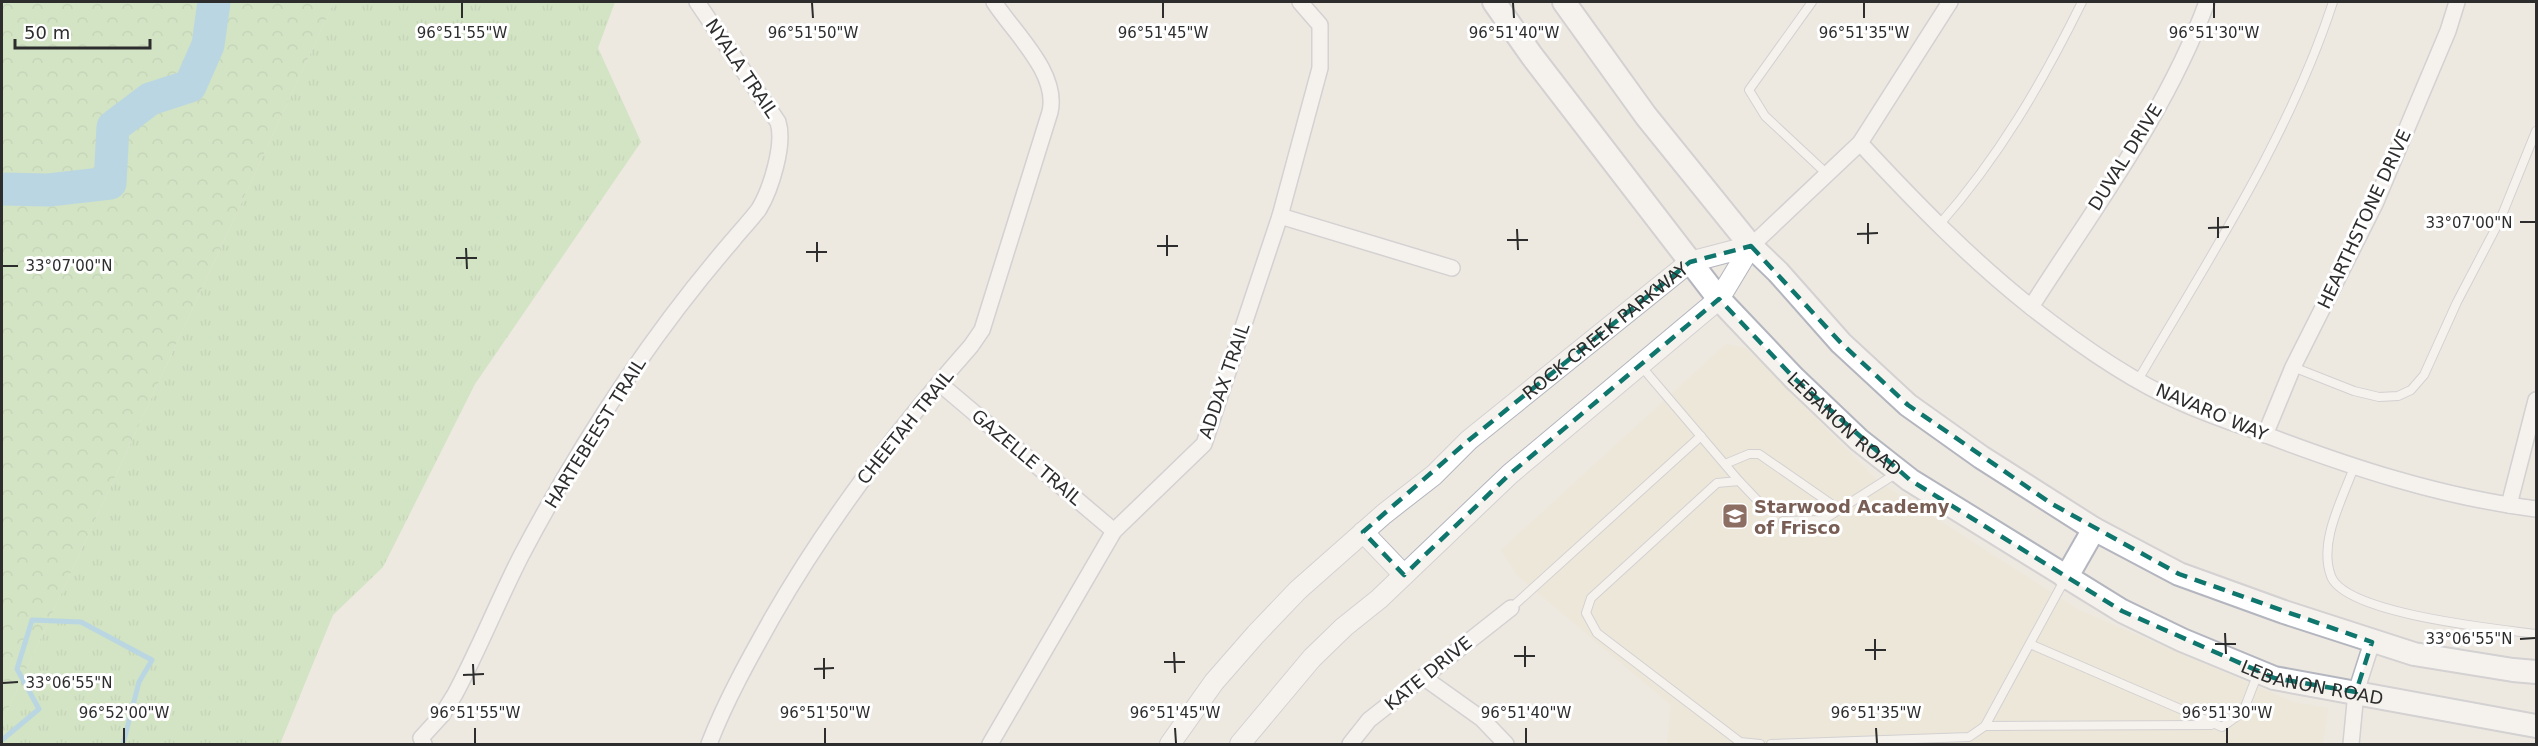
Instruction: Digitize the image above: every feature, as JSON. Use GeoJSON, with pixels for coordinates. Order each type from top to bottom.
{"type":"FeatureCollection","features":[{"type":"Feature","properties":{"kind":"main road","name":"LEBANON ROAD"},"geometry":{"type":"LineString","coordinates":[[1494,2],[1532,56],[1719,299],[1794,378],[1859,440],[1899,471],[2066,578],[2122,611],[2182,640],[2259,672],[2274,678],[2536,726]]}},
{"type":"Feature","properties":{"kind":"main road"},"geometry":{"type":"LineString","coordinates":[[1564,2],[1646,116],[1751,246],[1778,272],[1841,343],[1908,405],[1990,463],[2094,529],[2179,574],[2372,642],[2414,654],[2536,672]]}},
{"type":"Feature","properties":{"kind":"main road"},"geometry":{"type":"LineString","coordinates":[[2066,578],[2094,529]]}},
{"type":"Feature","properties":{"kind":"street","name":"NYALA TRAIL"},"geometry":{"type":"LineString","coordinates":[[697,2],[775,116],[781,137]]}},
{"type":"Feature","properties":{"kind":"street","name":"CHEETAH TRAIL"},"geometry":{"type":"LineString","coordinates":[[709,744],[737,681],[802,567],[872,465],[976,341],[982,330],[1050,112],[1051,90],[1041,68],[994,2]]}},
{"type":"Feature","properties":{"kind":"street","name":"ADDAX TRAIL"},"geometry":{"type":"LineString","coordinates":[[990,744],[1114,531],[1204,444],[1280,216],[1320,68],[1320,25],[1300,2]]}},
{"type":"Feature","properties":{"kind":"street"},"geometry":{"type":"LineString","coordinates":[[1240,744],[1312,658],[1344,627],[1379,599],[1510,474],[1719,299],[1751,246],[1860,143],[1950,2]]}},
{"type":"Feature","properties":{"kind":"street","name":"DUVAL DRIVE"},"geometry":{"type":"LineString","coordinates":[[2031,307],[2156,110],[2192,43],[2207,2]]}},
{"type":"Feature","properties":{"kind":"street","name":"HEARTHSTONE DRIVE"},"geometry":{"type":"LineString","coordinates":[[2265,435],[2293,367],[2374,204],[2448,31],[2457,2]]}},
{"type":"Feature","properties":{"kind":"street","name":"HARTEBEEST TRAIL"},"geometry":{"type":"LineString","coordinates":[[423,741],[455,694],[521,556],[594,429],[673,315],[759,208],[769,183],[781,137]]}},
{"type":"Feature","properties":{"kind":"street","name":"NAVARO WAY"},"geometry":{"type":"LineString","coordinates":[[1860,143],[1939,225],[2031,307],[2138,380],[2179,402],[2354,467],[2408,483],[2510,505],[2536,508]]}},
{"type":"Feature","properties":{"kind":"street"},"geometry":{"type":"LineString","coordinates":[[1280,216],[1452,267]]}},
{"type":"Feature","properties":{"kind":"street","name":"ROCK CREEK PARKWAY"},"geometry":{"type":"LineString","coordinates":[[1170,744],[1214,682],[1299,590],[1363,532],[1434,475],[1469,440],[1690,262],[1751,246]]}},
{"type":"Feature","properties":{"kind":"street","name":"GAZELLE TRAIL"},"geometry":{"type":"LineString","coordinates":[[939,383],[1114,531]]}},
{"type":"Feature","properties":{"kind":"street"},"geometry":{"type":"LineString","coordinates":[[2510,505],[2536,400]]}},
{"type":"Feature","properties":{"kind":"street"},"geometry":{"type":"LineString","coordinates":[[1363,532],[1404,575]]}},
{"type":"Feature","properties":{"kind":"street","name":"KATE DRIVE"},"geometry":{"type":"LineString","coordinates":[[1350,744],[1369,720],[1510,608]]}},
{"type":"Feature","properties":{"kind":"street"},"geometry":{"type":"LineString","coordinates":[[2351,744],[2356,692],[2372,642]]}},
{"type":"Feature","properties":{"kind":"street"},"geometry":{"type":"LineString","coordinates":[[1423,677],[1482,719],[1506,744]]}},
{"type":"Feature","properties":{"kind":"lane"},"geometry":{"type":"LineString","coordinates":[[1812,2],[1749,90],[1765,116],[1826,173]]}},
{"type":"Feature","properties":{"kind":"lane"},"geometry":{"type":"LineString","coordinates":[[1939,225],[1964,196],[2029,102],[2082,2]]}},
{"type":"Feature","properties":{"kind":"lane"},"geometry":{"type":"LineString","coordinates":[[2138,380],[2275,140],[2304,78],[2333,2]]}},
{"type":"Feature","properties":{"kind":"lane"},"geometry":{"type":"LineString","coordinates":[[2293,367],[2354,391],[2379,397],[2398,396],[2410,390],[2424,375],[2457,302],[2500,219],[2536,131]]}},
{"type":"Feature","properties":{"kind":"lane"},"geometry":{"type":"LineString","coordinates":[[1640,365],[1759,502]]}},
{"type":"Feature","properties":{"kind":"lane"},"geometry":{"type":"LineString","coordinates":[[1510,608],[1701,436]]}},
{"type":"Feature","properties":{"kind":"lane"},"geometry":{"type":"LineString","coordinates":[[1725,464],[1749,454],[1759,454],[1840,510]]}},
{"type":"Feature","properties":{"kind":"lane"},"geometry":{"type":"LineString","coordinates":[[2354,467],[2328,544],[2327,559],[2331,576],[2337,587],[2352,597],[2399,612],[2468,625],[2536,634]]}},
{"type":"Feature","properties":{"kind":"lane"},"geometry":{"type":"LineString","coordinates":[[1783,521],[1823,520],[1899,471]]}},
{"type":"Feature","properties":{"kind":"lane"},"geometry":{"type":"LineString","coordinates":[[1739,481],[1717,483],[1591,598],[1586,613],[1597,633],[1740,742],[1760,744]]}},
{"type":"Feature","properties":{"kind":"lane"},"geometry":{"type":"LineString","coordinates":[[1771,744],[1970,737],[1985,726],[2066,578]]}},
{"type":"Feature","properties":{"kind":"lane"},"geometry":{"type":"LineString","coordinates":[[2030,644],[2222,727],[2243,712],[2259,672]]}},
{"type":"Feature","properties":{"kind":"lane"},"geometry":{"type":"LineString","coordinates":[[1985,726],[2216,725]]}},
{"type":"Feature","properties":{"kind":"highlighted area"},"geometry":{"type":"Polygon","coordinates":[[[1751,246],[1841,343],[1908,405],[2052,504],[2179,574],[2372,642],[2356,692],[2274,678],[2122,611],[1910,480],[1794,378],[1719,299],[1510,474],[1404,575],[1363,532],[1469,440],[1690,262],[1751,246]]]}},
{"type":"Feature","properties":{"kind":"shaded area","name":"Starwood Academy of Frisco"},"geometry":{"type":"Polygon","coordinates":[[[1726,344],[1746,348],[1879,482],[2079,610],[2293,702],[2328,708],[2323,744],[1667,744],[1671,705],[1518,576],[1501,550],[1726,344]]]}},
{"type":"Feature","properties":{"kind":"green space"},"geometry":{"type":"Polygon","coordinates":[[[2,2],[334,2],[2,722],[2,2]]]}},
{"type":"Feature","properties":{"kind":"green space"},"geometry":{"type":"Polygon","coordinates":[[[334,2],[615,2],[598,48],[641,142],[475,384],[383,567],[333,615],[280,744],[2,744],[2,722],[334,2]]]}},
{"type":"Feature","properties":{"kind":"waterway"},"geometry":{"type":"LineString","coordinates":[[2,189],[49,190],[110,183],[113,127],[150,99],[190,86],[208,45],[214,2]]}},
{"type":"Feature","properties":{"kind":"waterway"},"geometry":{"type":"LineString","coordinates":[[2,740],[39,709],[17,669],[32,620],[81,622],[152,660],[139,682],[123,744]]}},
{"type":"Feature","properties":{"kind":"place","name":"Starwood Academy of Frisco"},"geometry":{"type":"Point","coordinates":[1735,516]}}]}
